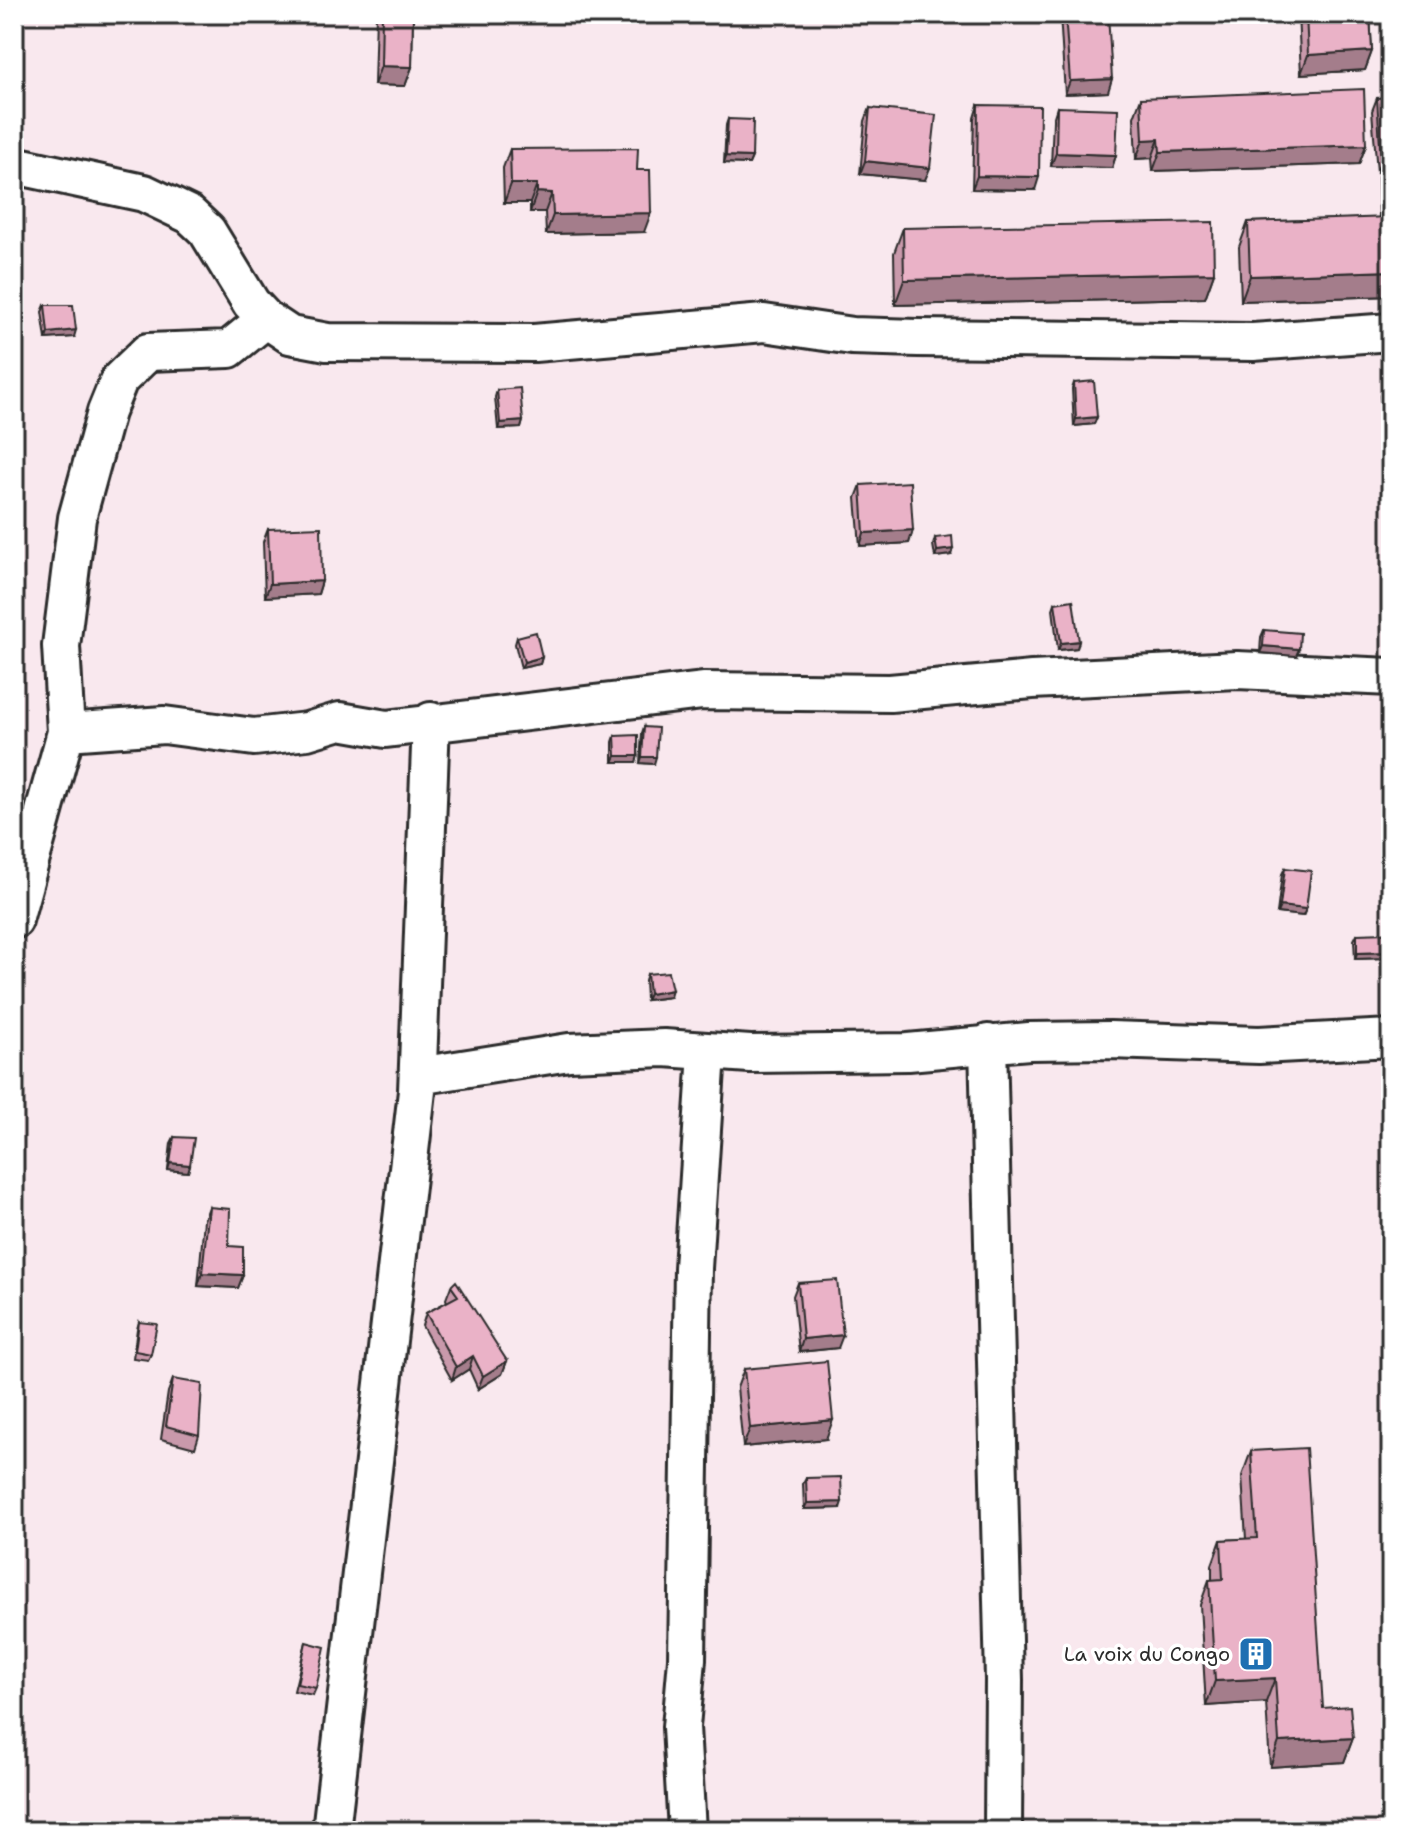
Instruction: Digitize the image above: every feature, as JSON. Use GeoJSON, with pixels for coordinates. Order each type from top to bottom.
{"type":"FeatureCollection","features":[{"type":"Feature","properties":{"kind":"street"},"geometry":{"type":"LineString","coordinates":[[14,165],[144,193],[190,215],[207,231],[251,303],[266,319],[290,335],[342,343],[534,343],[764,323],[852,336],[918,338],[1253,342],[1391,332]]}},
{"type":"Feature","properties":{"kind":"street"},"geometry":{"type":"LineString","coordinates":[[14,920],[66,732],[61,646],[77,518],[106,412],[119,380],[148,352],[229,349],[266,319]]}},
{"type":"Feature","properties":{"kind":"street"},"geometry":{"type":"LineString","coordinates":[[66,732],[164,725],[254,737],[307,731],[340,721],[386,729],[431,721],[541,713],[647,696],[703,691],[890,693],[1032,680],[1237,670],[1391,677]]}},
{"type":"Feature","properties":{"kind":"street"},"geometry":{"type":"LineString","coordinates":[[331,1831],[418,1076],[431,721]]}},
{"type":"Feature","properties":{"kind":"street"},"geometry":{"type":"LineString","coordinates":[[418,1076],[569,1052],[664,1048],[707,1053],[908,1052],[988,1043],[1110,1040],[1259,1045],[1391,1038]]}},
{"type":"Feature","properties":{"kind":"street"},"geometry":{"type":"LineString","coordinates":[[988,1043],[1004,1680],[1003,1831]]}},
{"type":"Feature","properties":{"kind":"street"},"geometry":{"type":"LineString","coordinates":[[687,1831],[681,1727],[687,1659],[693,1268],[707,1053]]}},
{"type":"Feature","properties":{"kind":"building"},"geometry":{"type":"Polygon","coordinates":[[[382,14],[413,14],[412,67],[381,66],[382,14]]]}},
{"type":"Feature","properties":{"kind":"building"},"geometry":{"type":"Polygon","coordinates":[[[1065,14],[1108,14],[1112,79],[1070,81],[1065,14]]]}},
{"type":"Feature","properties":{"kind":"building"},"geometry":{"type":"Polygon","coordinates":[[[1306,14],[1370,14],[1372,51],[1308,55],[1306,14]]]}},
{"type":"Feature","properties":{"kind":"building"},"geometry":{"type":"Polygon","coordinates":[[[1364,89],[1366,145],[1160,152],[1159,139],[1143,140],[1141,98],[1364,89]]]}},
{"type":"Feature","properties":{"kind":"building"},"geometry":{"type":"Polygon","coordinates":[[[1391,97],[1391,152],[1381,159],[1377,98],[1391,97]]]}},
{"type":"Feature","properties":{"kind":"building"},"geometry":{"type":"Polygon","coordinates":[[[978,105],[1040,106],[1039,177],[977,176],[978,105]]]}},
{"type":"Feature","properties":{"kind":"building"},"geometry":{"type":"Polygon","coordinates":[[[1057,107],[1118,109],[1116,155],[1056,153],[1057,107]]]}},
{"type":"Feature","properties":{"kind":"building"},"geometry":{"type":"Polygon","coordinates":[[[870,108],[936,115],[930,168],[865,161],[870,108]]]}},
{"type":"Feature","properties":{"kind":"building"},"geometry":{"type":"Polygon","coordinates":[[[728,119],[753,120],[752,157],[726,156],[728,119]]]}},
{"type":"Feature","properties":{"kind":"building"},"geometry":{"type":"Polygon","coordinates":[[[638,148],[637,170],[650,170],[651,213],[553,215],[552,193],[537,192],[537,184],[511,184],[510,149],[638,148]]]}},
{"type":"Feature","properties":{"kind":"building"},"geometry":{"type":"Polygon","coordinates":[[[1391,152],[1391,271],[1250,276],[1248,222],[1390,217],[1387,153],[1391,152]]]}},
{"type":"Feature","properties":{"kind":"building"},"geometry":{"type":"Polygon","coordinates":[[[1213,222],[1214,273],[904,280],[903,228],[1213,222]]]}},
{"type":"Feature","properties":{"kind":"building"},"geometry":{"type":"Polygon","coordinates":[[[45,305],[73,305],[76,330],[48,333],[45,305]]]}},
{"type":"Feature","properties":{"kind":"building"},"geometry":{"type":"Polygon","coordinates":[[[1094,381],[1097,417],[1076,419],[1074,383],[1094,381]]]}},
{"type":"Feature","properties":{"kind":"building"},"geometry":{"type":"Polygon","coordinates":[[[1385,383],[1391,383],[1391,410],[1387,410],[1385,383]]]}},
{"type":"Feature","properties":{"kind":"building"},"geometry":{"type":"Polygon","coordinates":[[[520,388],[523,421],[500,423],[497,390],[520,388]]]}},
{"type":"Feature","properties":{"kind":"building"},"geometry":{"type":"Polygon","coordinates":[[[910,482],[913,530],[864,533],[861,485],[910,482]]]}},
{"type":"Feature","properties":{"kind":"building"},"geometry":{"type":"Polygon","coordinates":[[[321,527],[322,581],[270,584],[268,529],[321,527]]]}},
{"type":"Feature","properties":{"kind":"building"},"geometry":{"type":"Polygon","coordinates":[[[952,536],[953,549],[937,551],[935,538],[952,536]]]}},
{"type":"Feature","properties":{"kind":"building"},"geometry":{"type":"Polygon","coordinates":[[[1073,600],[1079,641],[1061,643],[1055,603],[1073,600]]]}},
{"type":"Feature","properties":{"kind":"building"},"geometry":{"type":"Polygon","coordinates":[[[1264,630],[1300,633],[1299,649],[1263,646],[1264,630]]]}},
{"type":"Feature","properties":{"kind":"building"},"geometry":{"type":"Polygon","coordinates":[[[536,632],[542,657],[524,662],[517,637],[536,632]]]}},
{"type":"Feature","properties":{"kind":"building"},"geometry":{"type":"Polygon","coordinates":[[[644,727],[658,728],[656,757],[642,757],[644,727]]]}},
{"type":"Feature","properties":{"kind":"building"},"geometry":{"type":"Polygon","coordinates":[[[638,735],[638,756],[616,756],[615,736],[638,735]]]}},
{"type":"Feature","properties":{"kind":"building"},"geometry":{"type":"Polygon","coordinates":[[[1388,822],[1391,822],[1391,865],[1388,822]]]}},
{"type":"Feature","properties":{"kind":"building"},"geometry":{"type":"Polygon","coordinates":[[[1285,868],[1311,871],[1306,909],[1280,906],[1285,868]]]}},
{"type":"Feature","properties":{"kind":"building"},"geometry":{"type":"Polygon","coordinates":[[[1386,933],[1387,952],[1357,953],[1357,934],[1386,933]]]}},
{"type":"Feature","properties":{"kind":"building"},"geometry":{"type":"Polygon","coordinates":[[[668,972],[672,990],[649,994],[647,974],[668,972]]]}},
{"type":"Feature","properties":{"kind":"building"},"geometry":{"type":"Polygon","coordinates":[[[174,1137],[194,1138],[190,1165],[170,1163],[174,1137]]]}},
{"type":"Feature","properties":{"kind":"building"},"geometry":{"type":"Polygon","coordinates":[[[209,1207],[230,1209],[229,1246],[243,1247],[243,1275],[202,1273],[209,1207]]]}},
{"type":"Feature","properties":{"kind":"building"},"geometry":{"type":"Polygon","coordinates":[[[837,1280],[843,1335],[803,1339],[798,1283],[837,1280]]]}},
{"type":"Feature","properties":{"kind":"building"},"geometry":{"type":"Polygon","coordinates":[[[456,1281],[507,1361],[483,1376],[473,1356],[456,1367],[426,1313],[458,1296],[451,1286],[456,1281]]]}},
{"type":"Feature","properties":{"kind":"building"},"geometry":{"type":"Polygon","coordinates":[[[139,1322],[157,1324],[151,1354],[135,1351],[139,1322]]]}},
{"type":"Feature","properties":{"kind":"building"},"geometry":{"type":"Polygon","coordinates":[[[827,1361],[833,1420],[750,1428],[744,1369],[827,1361]]]}},
{"type":"Feature","properties":{"kind":"building"},"geometry":{"type":"Polygon","coordinates":[[[173,1379],[202,1384],[199,1435],[166,1426],[173,1379]]]}},
{"type":"Feature","properties":{"kind":"building","name":"La voix du Congo"},"geometry":{"type":"Polygon","coordinates":[[[1306,1448],[1323,1708],[1350,1706],[1353,1738],[1279,1742],[1275,1678],[1215,1681],[1209,1580],[1223,1579],[1221,1540],[1257,1538],[1251,1451],[1306,1448]]]}},
{"type":"Feature","properties":{"kind":"building"},"geometry":{"type":"Polygon","coordinates":[[[841,1477],[842,1502],[807,1503],[806,1478],[841,1477]]]}},
{"type":"Feature","properties":{"kind":"building"},"geometry":{"type":"Polygon","coordinates":[[[306,1642],[325,1647],[316,1688],[297,1684],[306,1642]]]}},
{"type":"Feature","properties":{"kind":"place","name":"La voix du Congo"},"geometry":{"type":"Point","coordinates":[1256,1654]}}]}
